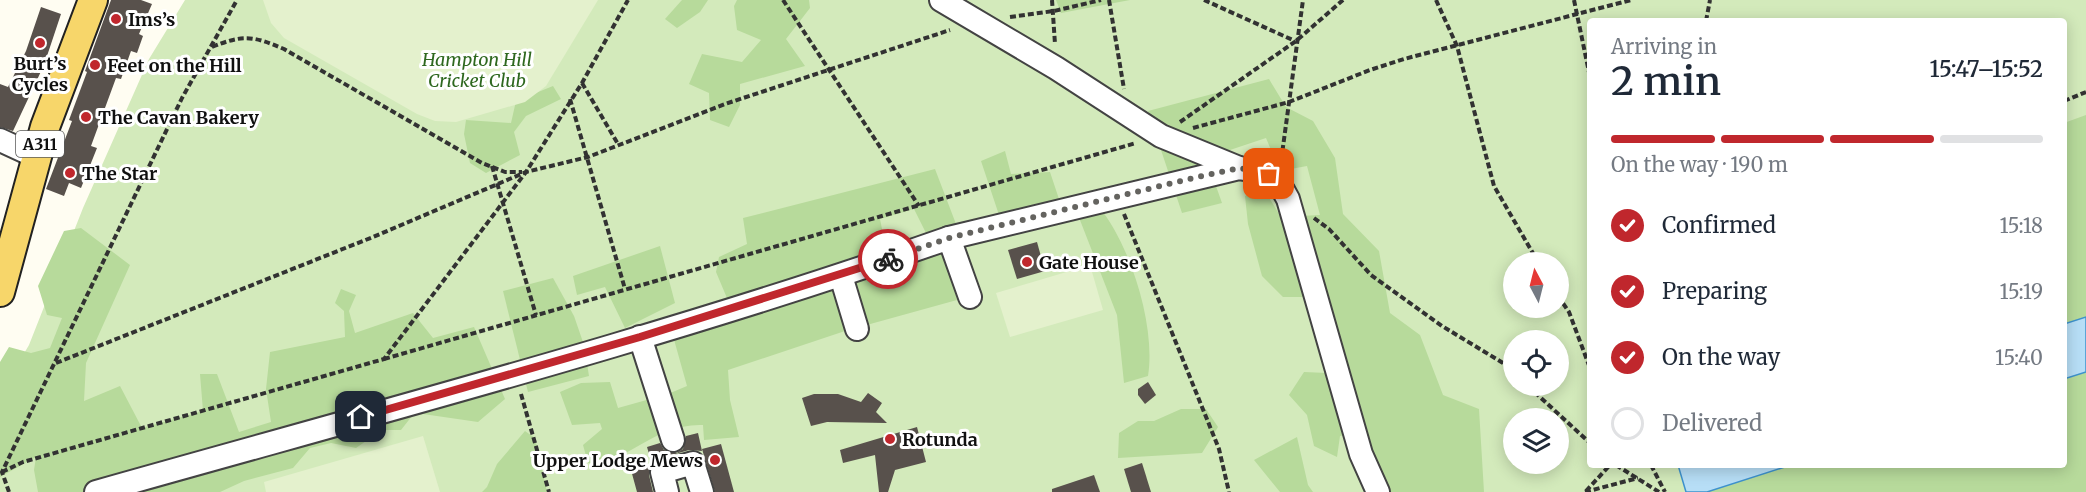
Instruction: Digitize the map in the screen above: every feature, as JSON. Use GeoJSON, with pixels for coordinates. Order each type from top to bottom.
{"type":"FeatureCollection","features":[{"type":"Feature","properties":{"kind":"main road","name":"A311"},"geometry":{"type":"LineString","coordinates":[[1,286],[45,127],[93,0]]}},
{"type":"Feature","properties":{"kind":"lane"},"geometry":{"type":"LineString","coordinates":[[941,0],[1129,113],[1161,136],[1239,168],[1269,174],[1280,182],[1288,198],[1361,454],[1378,492]]}},
{"type":"Feature","properties":{"kind":"lane"},"geometry":{"type":"LineString","coordinates":[[0,140],[37,157]]}},
{"type":"Feature","properties":{"kind":"lane"},"geometry":{"type":"LineString","coordinates":[[96,492],[640,337],[841,276],[949,238],[1239,168]]}},
{"type":"Feature","properties":{"kind":"lane"},"geometry":{"type":"LineString","coordinates":[[949,238],[970,297]]}},
{"type":"Feature","properties":{"kind":"lane"},"geometry":{"type":"LineString","coordinates":[[841,276],[857,329]]}},
{"type":"Feature","properties":{"kind":"lane"},"geometry":{"type":"LineString","coordinates":[[640,337],[677,455],[693,463],[702,492]]}},
{"type":"Feature","properties":{"kind":"lane"},"geometry":{"type":"LineString","coordinates":[[667,492],[662,472],[677,455]]}},
{"type":"Feature","properties":{"kind":"path"},"geometry":{"type":"LineString","coordinates":[[9,492],[2,472],[182,98],[237,0]]}},
{"type":"Feature","properties":{"kind":"path"},"geometry":{"type":"LineString","coordinates":[[384,359],[526,172],[582,83],[628,0]]}},
{"type":"Feature","properties":{"kind":"path"},"geometry":{"type":"LineString","coordinates":[[783,0],[919,206]]}},
{"type":"Feature","properties":{"kind":"path"},"geometry":{"type":"LineString","coordinates":[[1052,0],[1056,68]]}},
{"type":"Feature","properties":{"kind":"path"},"geometry":{"type":"LineString","coordinates":[[56,363],[373,237],[526,172],[588,157],[725,104],[831,71],[977,21],[1054,11],[1101,0]]}},
{"type":"Feature","properties":{"kind":"path"},"geometry":{"type":"LineString","coordinates":[[1109,0],[1129,113]]}},
{"type":"Feature","properties":{"kind":"path"},"geometry":{"type":"LineString","coordinates":[[1204,0],[1296,41]]}},
{"type":"Feature","properties":{"kind":"path"},"geometry":{"type":"LineString","coordinates":[[1269,174],[1282,154],[1303,0]]}},
{"type":"Feature","properties":{"kind":"path"},"geometry":{"type":"LineString","coordinates":[[1161,136],[1296,41],[1343,0]]}},
{"type":"Feature","properties":{"kind":"path"},"geometry":{"type":"LineString","coordinates":[[1436,0],[1456,46],[1494,186],[1532,252]]}},
{"type":"Feature","properties":{"kind":"path"},"geometry":{"type":"LineString","coordinates":[[1574,0],[1587,63]]}},
{"type":"Feature","properties":{"kind":"path"},"geometry":{"type":"LineString","coordinates":[[2,472],[23,462],[1161,136],[1289,102],[1370,70],[1631,0]]}},
{"type":"Feature","properties":{"kind":"path"},"geometry":{"type":"LineString","coordinates":[[1707,18],[1710,0]]}},
{"type":"Feature","properties":{"kind":"path"},"geometry":{"type":"LineString","coordinates":[[211,47],[235,38],[256,37],[284,50],[482,163],[505,172],[526,172]]}},
{"type":"Feature","properties":{"kind":"path"},"geometry":{"type":"LineString","coordinates":[[582,83],[618,144]]}},
{"type":"Feature","properties":{"kind":"path"},"geometry":{"type":"LineString","coordinates":[[2067,100],[2086,92]]}},
{"type":"Feature","properties":{"kind":"path"},"geometry":{"type":"LineString","coordinates":[[570,99],[625,289]]}},
{"type":"Feature","properties":{"kind":"path"},"geometry":{"type":"LineString","coordinates":[[492,166],[536,315]]}},
{"type":"Feature","properties":{"kind":"path"},"geometry":{"type":"LineString","coordinates":[[1118,197],[1141,262],[1219,449],[1229,492]]}},
{"type":"Feature","properties":{"kind":"path"},"geometry":{"type":"LineString","coordinates":[[1288,198],[1329,229],[1371,275],[1442,327],[1503,363]]}},
{"type":"Feature","properties":{"kind":"path"},"geometry":{"type":"LineString","coordinates":[[1569,312],[1587,360]]}},
{"type":"Feature","properties":{"kind":"path"},"geometry":{"type":"LineString","coordinates":[[516,373],[549,492]]}},
{"type":"Feature","properties":{"kind":"path"},"geometry":{"type":"LineString","coordinates":[[1539,396],[1587,440]]}},
{"type":"Feature","properties":{"kind":"path"},"geometry":{"type":"LineString","coordinates":[[1585,492],[1607,468]]}},
{"type":"Feature","properties":{"kind":"path"},"geometry":{"type":"LineString","coordinates":[[1621,468],[1659,492]]}},
{"type":"Feature","properties":{"kind":"path"},"geometry":{"type":"LineString","coordinates":[[1653,468],[1665,492]]}},
{"type":"Feature","properties":{"kind":"path"},"geometry":{"type":"LineString","coordinates":[[1585,492],[1638,478]]}},
{"type":"Feature","properties":{"kind":"green space"},"geometry":{"type":"Polygon","coordinates":[[[185,0],[2086,0],[2086,492],[0,492],[0,394],[29,345],[83,208],[149,59],[185,0]]]}},
{"type":"Feature","properties":{"kind":"green space","name":"Hampton Hill Cricket Club"},"geometry":{"type":"Polygon","coordinates":[[[263,0],[598,0],[546,86],[525,102],[456,122],[435,121],[417,114],[284,38],[271,23],[263,0]]]}},
{"type":"Feature","properties":{"kind":"green space"},"geometry":{"type":"Polygon","coordinates":[[[682,0],[708,0],[700,12],[677,28],[665,19],[682,0]]]}},
{"type":"Feature","properties":{"kind":"green space"},"geometry":{"type":"Polygon","coordinates":[[[737,0],[809,0],[810,8],[786,39],[805,66],[740,84],[740,105],[729,127],[710,120],[709,93],[689,84],[702,54],[742,62],[761,40],[737,30],[734,6],[737,0]]]}},
{"type":"Feature","properties":{"kind":"green space"},"geometry":{"type":"Polygon","coordinates":[[[1056,0],[1130,0],[1061,13],[1056,0]]]}},
{"type":"Feature","properties":{"kind":"green space"},"geometry":{"type":"Polygon","coordinates":[[[1269,79],[1286,107],[1313,121],[1335,158],[1343,214],[1379,251],[1390,313],[1420,335],[1443,395],[1479,409],[1484,492],[1366,492],[1345,435],[1340,436],[1337,457],[1314,446],[1307,415],[1289,395],[1304,372],[1327,373],[1306,297],[1283,297],[1262,276],[1248,224],[1245,196],[1263,188],[1281,217],[1320,215],[1307,166],[1280,171],[1266,138],[1206,158],[1222,203],[1182,213],[1148,111],[1269,79]]]}},
{"type":"Feature","properties":{"kind":"green space"},"geometry":{"type":"Polygon","coordinates":[[[553,86],[561,99],[526,116],[514,132],[520,155],[486,173],[470,163],[464,134],[466,120],[511,123],[516,101],[553,86]]]}},
{"type":"Feature","properties":{"kind":"green space"},"geometry":{"type":"Polygon","coordinates":[[[2086,115],[2086,317],[2067,323],[2067,122],[2086,115]]]}},
{"type":"Feature","properties":{"kind":"green space"},"geometry":{"type":"Polygon","coordinates":[[[1005,151],[1011,174],[1050,172],[1059,199],[999,215],[981,161],[1005,151]]]}},
{"type":"Feature","properties":{"kind":"green space"},"geometry":{"type":"Polygon","coordinates":[[[935,169],[956,224],[929,239],[914,209],[880,219],[889,264],[940,247],[948,256],[957,300],[845,331],[728,370],[730,400],[739,437],[704,440],[703,425],[685,426],[670,430],[616,458],[588,463],[583,445],[602,429],[600,423],[572,425],[560,392],[581,383],[610,382],[618,408],[668,394],[687,386],[673,336],[735,317],[716,272],[719,257],[747,244],[743,218],[935,169]]]}},
{"type":"Feature","properties":{"kind":"green space"},"geometry":{"type":"Polygon","coordinates":[[[1099,207],[1111,223],[1131,265],[1148,334],[1150,356],[1148,376],[1124,383],[1117,315],[1078,215],[1099,207]]]}},
{"type":"Feature","properties":{"kind":"green space"},"geometry":{"type":"Polygon","coordinates":[[[81,228],[130,265],[86,363],[84,401],[120,386],[142,428],[203,411],[200,374],[217,374],[239,432],[271,422],[266,389],[270,352],[345,337],[344,311],[335,303],[341,289],[356,295],[349,311],[355,333],[413,313],[433,338],[474,327],[505,399],[478,422],[423,414],[412,416],[401,430],[382,430],[356,448],[331,443],[310,448],[293,468],[244,481],[220,492],[38,492],[34,470],[36,457],[0,477],[0,362],[9,347],[31,353],[50,348],[62,318],[47,315],[38,286],[64,231],[81,228]]]}},
{"type":"Feature","properties":{"kind":"green space"},"geometry":{"type":"Polygon","coordinates":[[[660,246],[675,303],[625,328],[605,287],[577,295],[573,276],[660,246]]]}},
{"type":"Feature","properties":{"kind":"green space"},"geometry":{"type":"Polygon","coordinates":[[[1090,265],[1103,310],[1010,337],[996,293],[1090,265]]]}},
{"type":"Feature","properties":{"kind":"green space"},"geometry":{"type":"Polygon","coordinates":[[[553,278],[574,316],[584,345],[589,376],[528,392],[503,291],[553,278]]]}},
{"type":"Feature","properties":{"kind":"green space"},"geometry":{"type":"Polygon","coordinates":[[[2086,372],[2086,492],[1707,492],[1782,468],[2067,468],[2067,378],[2086,372]]]}},
{"type":"Feature","properties":{"kind":"green space"},"geometry":{"type":"Polygon","coordinates":[[[1181,409],[1206,409],[1218,427],[1202,453],[1118,458],[1119,433],[1138,421],[1154,421],[1181,409]]]}},
{"type":"Feature","properties":{"kind":"green space"},"geometry":{"type":"Polygon","coordinates":[[[525,431],[535,438],[547,492],[482,492],[487,487],[497,464],[525,431]]]}},
{"type":"Feature","properties":{"kind":"green space"},"geometry":{"type":"Polygon","coordinates":[[[423,436],[440,492],[266,492],[264,482],[423,436]]]}},
{"type":"Feature","properties":{"kind":"green space"},"geometry":{"type":"Polygon","coordinates":[[[1297,437],[1308,485],[1313,492],[1280,492],[1254,460],[1297,437]]]}},
{"type":"Feature","properties":{"kind":"water"},"geometry":{"type":"Polygon","coordinates":[[[2086,317],[2086,372],[2067,378],[2067,323],[2086,317]]]}},
{"type":"Feature","properties":{"kind":"water"},"geometry":{"type":"Polygon","coordinates":[[[1679,468],[1782,468],[1707,492],[1686,492],[1679,468]]]}},
{"type":"Feature","properties":{"kind":"building"},"geometry":{"type":"Polygon","coordinates":[[[111,0],[141,0],[152,4],[139,34],[143,36],[137,53],[131,51],[121,79],[116,78],[91,146],[97,148],[81,188],[69,183],[64,196],[46,189],[72,121],[69,120],[111,0]]]}},
{"type":"Feature","properties":{"kind":"building"},"geometry":{"type":"Polygon","coordinates":[[[41,7],[61,14],[44,65],[13,131],[0,127],[0,84],[8,87],[26,51],[41,7]]]}},
{"type":"Feature","properties":{"kind":"building","name":"Gate House"},"geometry":{"type":"Polygon","coordinates":[[[1037,242],[1045,271],[1017,279],[1008,250],[1037,242]]]}},
{"type":"Feature","properties":{"kind":"building"},"geometry":{"type":"Polygon","coordinates":[[[1148,382],[1156,395],[1145,404],[1138,395],[1138,389],[1148,382]]]}},
{"type":"Feature","properties":{"kind":"building"},"geometry":{"type":"Polygon","coordinates":[[[868,393],[882,403],[876,412],[887,423],[827,422],[811,426],[802,398],[814,394],[838,394],[861,402],[868,393]]]}},
{"type":"Feature","properties":{"kind":"building"},"geometry":{"type":"Polygon","coordinates":[[[917,427],[926,462],[895,470],[888,492],[879,492],[875,455],[843,463],[840,450],[917,427]]]}},
{"type":"Feature","properties":{"kind":"building"},"geometry":{"type":"Polygon","coordinates":[[[698,433],[702,451],[689,450],[658,459],[652,464],[647,447],[660,443],[664,450],[677,453],[683,449],[686,436],[698,433]]]}},
{"type":"Feature","properties":{"kind":"building"},"geometry":{"type":"Polygon","coordinates":[[[721,444],[734,492],[715,492],[702,449],[721,444]]]}},
{"type":"Feature","properties":{"kind":"building"},"geometry":{"type":"Polygon","coordinates":[[[1142,463],[1151,492],[1131,492],[1124,469],[1142,463]]]}},
{"type":"Feature","properties":{"kind":"building"},"geometry":{"type":"Polygon","coordinates":[[[652,464],[649,475],[653,492],[637,492],[631,470],[652,464]]]}},
{"type":"Feature","properties":{"kind":"building"},"geometry":{"type":"Polygon","coordinates":[[[1094,475],[1100,492],[1052,492],[1052,489],[1094,475]]]}},
{"type":"Feature","properties":{"kind":"way so far"},"geometry":{"type":"LineString","coordinates":[[888,259],[949,238],[1189,179],[1239,168],[1269,174]]}},
{"type":"Feature","properties":{"kind":"place","name":"Ims’s"},"geometry":{"type":"Point","coordinates":[116,19]}},
{"type":"Feature","properties":{"kind":"place","name":"Burt’s Cycles"},"geometry":{"type":"Point","coordinates":[40,43]}},
{"type":"Feature","properties":{"kind":"place","name":"Feet on the Hill"},"geometry":{"type":"Point","coordinates":[95,65]}},
{"type":"Feature","properties":{"kind":"place","name":"The Cavan Bakery"},"geometry":{"type":"Point","coordinates":[86,117]}},
{"type":"Feature","properties":{"kind":"place","name":"The Star"},"geometry":{"type":"Point","coordinates":[70,173]}},
{"type":"Feature","properties":{"kind":"place","name":"Gate House"},"geometry":{"type":"Point","coordinates":[1027,262]}},
{"type":"Feature","properties":{"kind":"place","name":"Rotunda"},"geometry":{"type":"Point","coordinates":[890,439]}},
{"type":"Feature","properties":{"kind":"place","name":"Upper Lodge Mews"},"geometry":{"type":"Point","coordinates":[715,460]}},
{"type":"Feature","properties":{"kind":"route"},"geometry":{"type":"LineString","coordinates":[[361,417],[640,337],[841,276],[888,259]]}}]}
